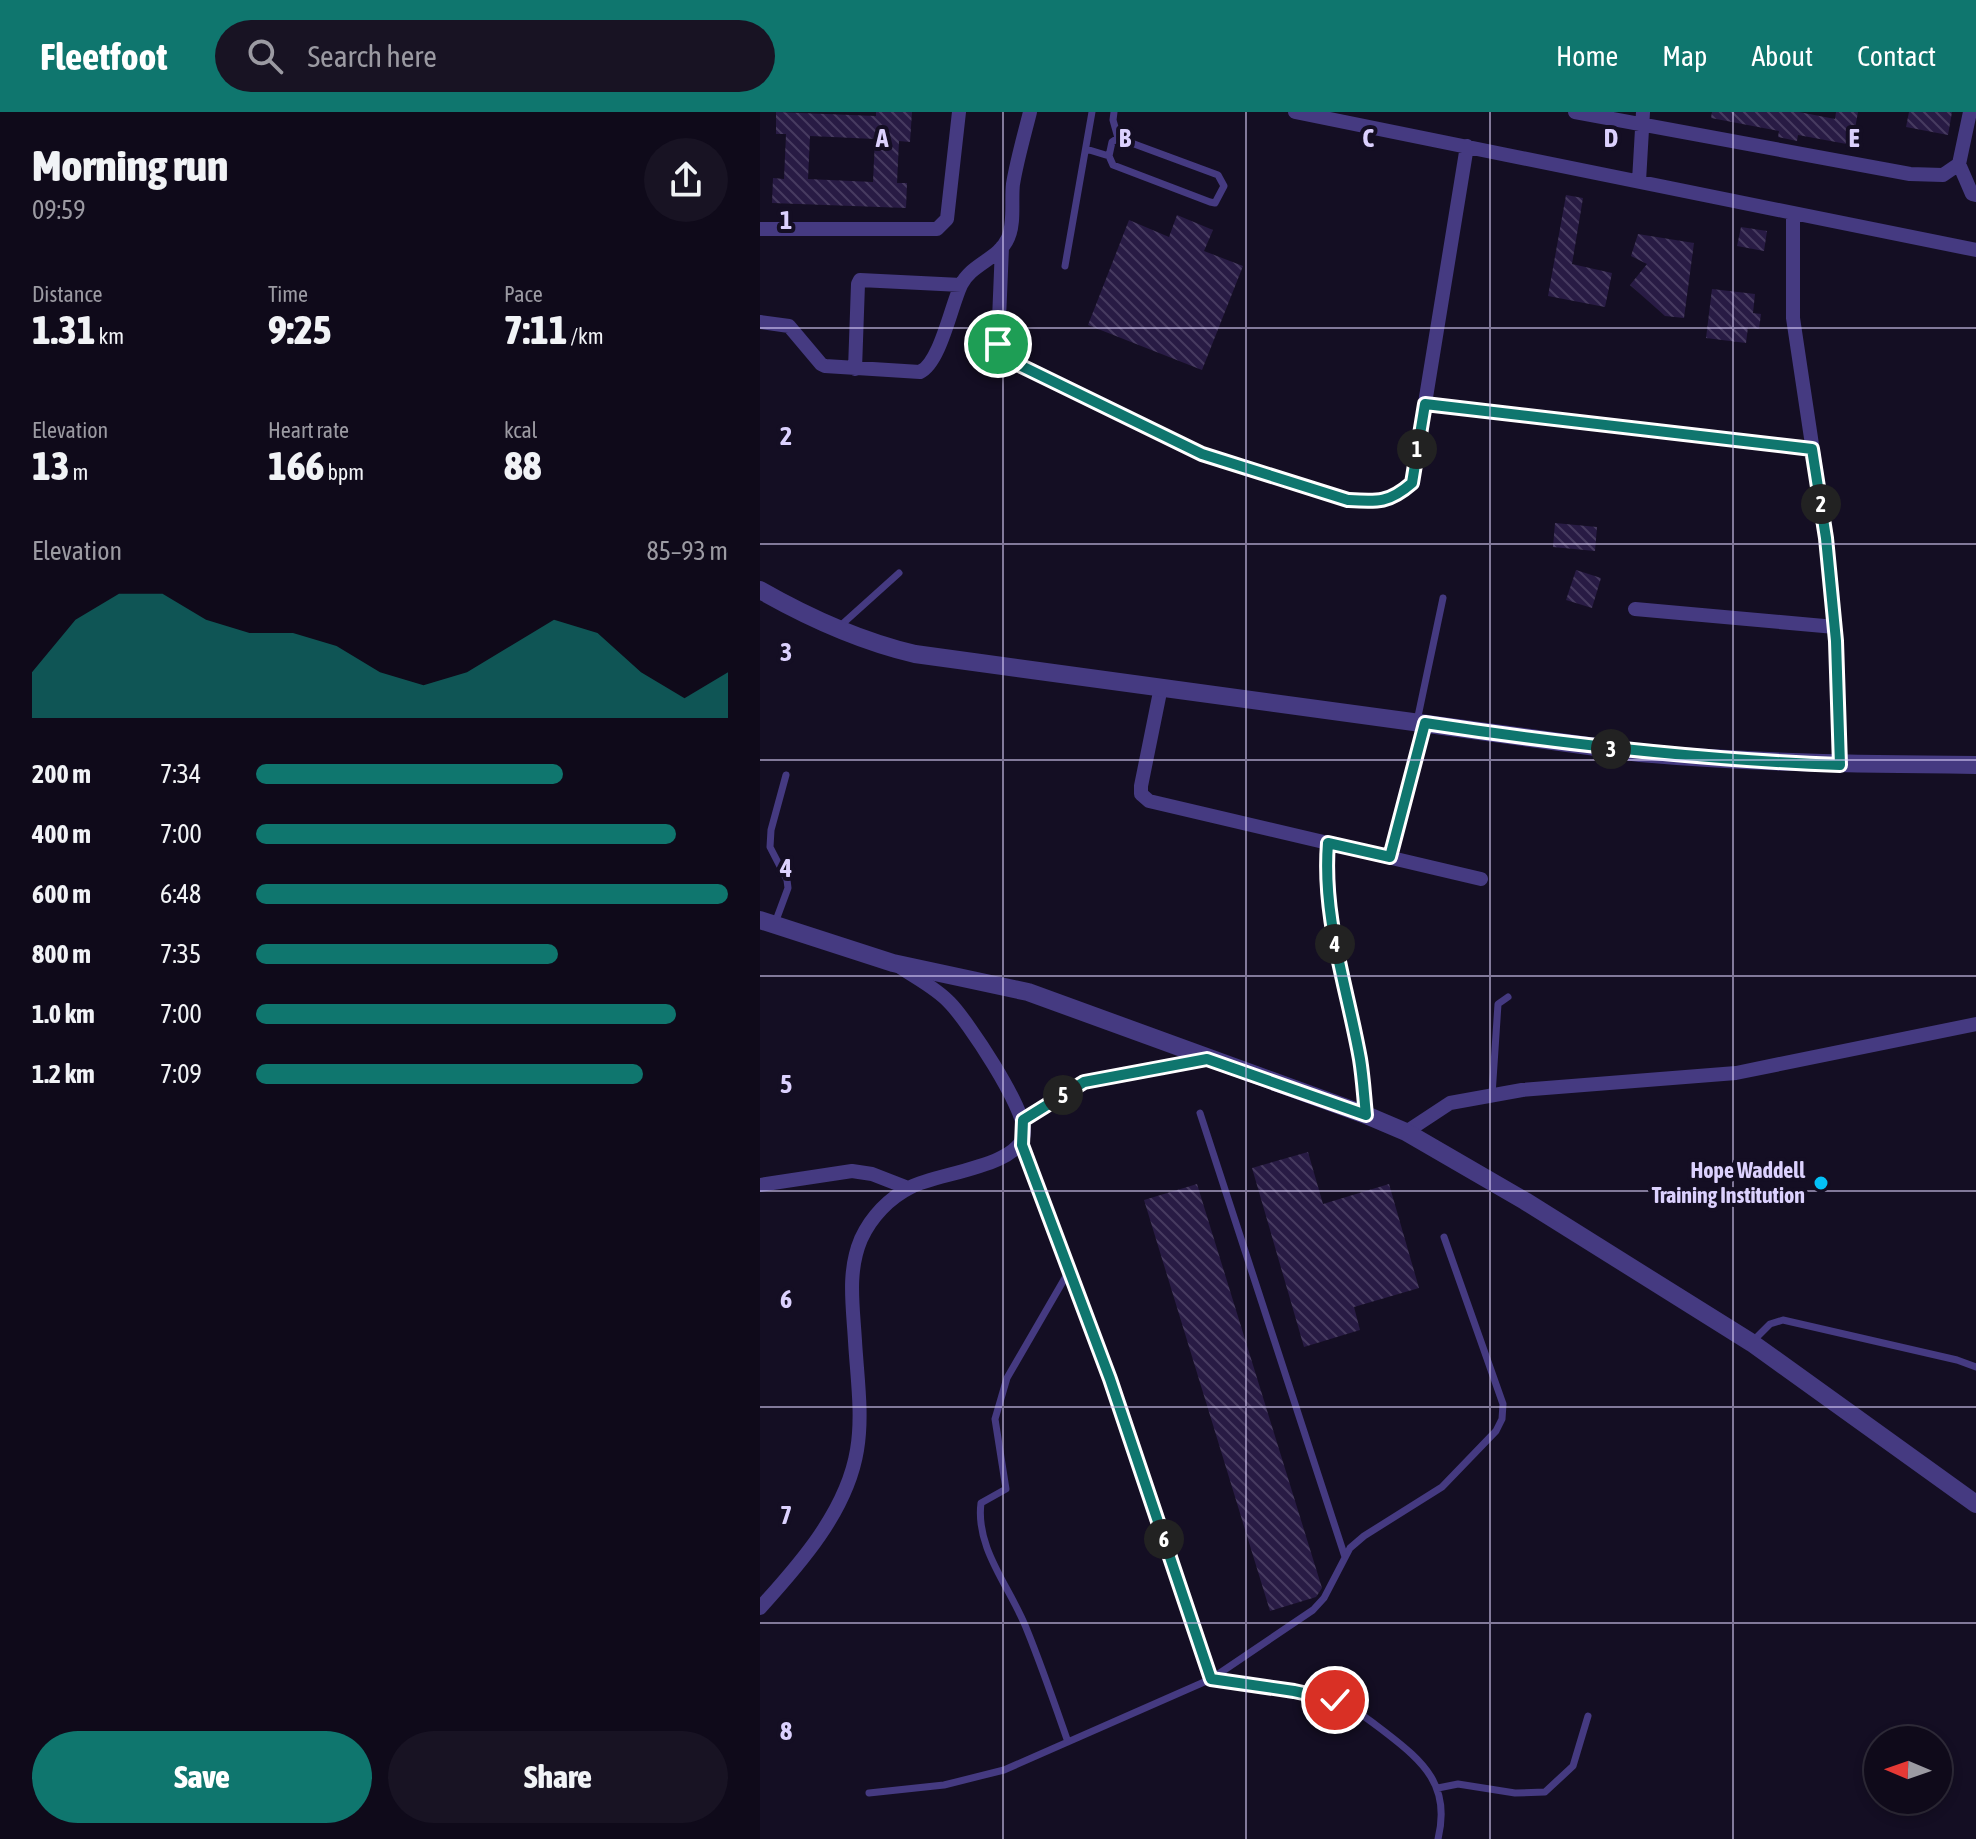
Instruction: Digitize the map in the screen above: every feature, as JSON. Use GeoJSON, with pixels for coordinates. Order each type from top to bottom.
{"type":"FeatureCollection","features":[{"type":"Feature","properties":{"kind":"street"},"geometry":{"type":"LineString","coordinates":[[760,229],[937,229],[947,219],[959,112]]}},
{"type":"Feature","properties":{"kind":"street"},"geometry":{"type":"LineString","coordinates":[[760,322],[789,326],[821,364],[855,369],[920,372],[926,369],[935,354],[961,285],[970,271],[1002,247],[1009,237],[1013,186],[1030,112]]}},
{"type":"Feature","properties":{"kind":"street"},"geometry":{"type":"LineString","coordinates":[[1295,112],[1357,118],[1467,146],[1976,250]]}},
{"type":"Feature","properties":{"kind":"street"},"geometry":{"type":"LineString","coordinates":[[1575,112],[1641,119],[1910,174],[1943,175],[1959,164]]}},
{"type":"Feature","properties":{"kind":"street"},"geometry":{"type":"LineString","coordinates":[[1970,112],[1959,164],[1972,194],[1976,195]]}},
{"type":"Feature","properties":{"kind":"street"},"geometry":{"type":"LineString","coordinates":[[1639,181],[1641,119]]}},
{"type":"Feature","properties":{"kind":"street"},"geometry":{"type":"LineString","coordinates":[[1002,247],[998,344],[1003,357],[1202,454],[1348,500],[1371,502],[1395,497],[1412,483],[1467,146]]}},
{"type":"Feature","properties":{"kind":"street"},"geometry":{"type":"LineString","coordinates":[[1793,214],[1793,318],[1826,538],[1835,627],[1840,765]]}},
{"type":"Feature","properties":{"kind":"street"},"geometry":{"type":"LineString","coordinates":[[855,369],[860,280],[961,285]]}},
{"type":"Feature","properties":{"kind":"street"},"geometry":{"type":"LineString","coordinates":[[1425,404],[1812,449]]}},
{"type":"Feature","properties":{"kind":"street"},"geometry":{"type":"LineString","coordinates":[[760,590],[837,629],[915,654],[1640,753],[1840,765],[1976,765]]}},
{"type":"Feature","properties":{"kind":"street"},"geometry":{"type":"LineString","coordinates":[[1635,609],[1835,627]]}},
{"type":"Feature","properties":{"kind":"street"},"geometry":{"type":"LineString","coordinates":[[1161,687],[1141,794],[1149,801],[1481,879]]}},
{"type":"Feature","properties":{"kind":"street"},"geometry":{"type":"LineString","coordinates":[[1390,857],[1421,723]]}},
{"type":"Feature","properties":{"kind":"street"},"geometry":{"type":"LineString","coordinates":[[1328,843],[1326,871],[1330,922],[1360,1060],[1366,1115]]}},
{"type":"Feature","properties":{"kind":"street"},"geometry":{"type":"LineString","coordinates":[[767,922],[893,963],[1028,992],[1406,1132],[1525,1201],[1752,1343],[1976,1504]]}},
{"type":"Feature","properties":{"kind":"street"},"geometry":{"type":"LineString","coordinates":[[760,1608],[829,1522],[851,1475],[857,1449],[859,1412],[851,1281],[862,1239],[873,1219],[908,1188],[930,1178],[990,1163],[1015,1152],[1022,1145],[1023,1120],[971,1028],[947,1000],[893,963]]}},
{"type":"Feature","properties":{"kind":"street"},"geometry":{"type":"LineString","coordinates":[[1406,1132],[1450,1103],[1492,1095],[1736,1073],[1976,1024]]}},
{"type":"Feature","properties":{"kind":"street"},"geometry":{"type":"LineString","coordinates":[[760,1185],[852,1171],[872,1174],[908,1188]]}},
{"type":"Feature","properties":{"kind":"lane"},"geometry":{"type":"LineString","coordinates":[[1065,266],[1092,112]]}},
{"type":"Feature","properties":{"kind":"lane"},"geometry":{"type":"LineString","coordinates":[[1114,112],[1118,138]]}},
{"type":"Feature","properties":{"kind":"lane"},"geometry":{"type":"LineString","coordinates":[[1118,138],[1218,175],[1224,186],[1219,199],[1215,203],[1210,202],[1113,165],[1109,156],[1112,142],[1118,138]]}},
{"type":"Feature","properties":{"kind":"lane"},"geometry":{"type":"LineString","coordinates":[[1086,149],[1109,156]]}},
{"type":"Feature","properties":{"kind":"lane"},"geometry":{"type":"LineString","coordinates":[[837,629],[899,573]]}},
{"type":"Feature","properties":{"kind":"lane"},"geometry":{"type":"LineString","coordinates":[[1421,723],[1443,598]]}},
{"type":"Feature","properties":{"kind":"lane"},"geometry":{"type":"LineString","coordinates":[[767,922],[788,888],[770,847],[771,830],[786,775]]}},
{"type":"Feature","properties":{"kind":"lane"},"geometry":{"type":"LineString","coordinates":[[1492,1095],[1498,1004],[1508,997]]}},
{"type":"Feature","properties":{"kind":"lane"},"geometry":{"type":"LineString","coordinates":[[1023,1120],[1084,1082],[1207,1059]]}},
{"type":"Feature","properties":{"kind":"lane"},"geometry":{"type":"LineString","coordinates":[[1200,1113],[1345,1557]]}},
{"type":"Feature","properties":{"kind":"lane"},"geometry":{"type":"LineString","coordinates":[[1022,1145],[1110,1379],[1211,1679]]}},
{"type":"Feature","properties":{"kind":"lane"},"geometry":{"type":"LineString","coordinates":[[869,1793],[944,1785],[1004,1770],[1211,1679],[1305,1618],[1324,1598],[1350,1548],[1442,1487],[1496,1431],[1502,1419],[1503,1404],[1444,1237]]}},
{"type":"Feature","properties":{"kind":"lane"},"geometry":{"type":"LineString","coordinates":[[1068,1742],[1026,1627],[983,1539],[979,1514],[981,1503],[1006,1489],[995,1419],[1007,1378],[1069,1271]]}},
{"type":"Feature","properties":{"kind":"lane"},"geometry":{"type":"LineString","coordinates":[[1752,1343],[1770,1324],[1783,1320],[1976,1367]]}},
{"type":"Feature","properties":{"kind":"lane"},"geometry":{"type":"LineString","coordinates":[[1211,1679],[1335,1700],[1361,1714],[1416,1755],[1438,1788],[1442,1820],[1438,1839]]}},
{"type":"Feature","properties":{"kind":"lane"},"geometry":{"type":"LineString","coordinates":[[1438,1788],[1458,1784],[1515,1793],[1545,1792],[1573,1766],[1588,1716]]}},
{"type":"Feature","properties":{"kind":"building"},"geometry":{"type":"Polygon","coordinates":[[[776,112],[876,116],[876,112],[912,112],[910,142],[899,141],[897,183],[907,183],[906,208],[772,203],[773,178],[784,179],[786,134],[776,134],[776,112]],[[810,136],[808,179],[873,182],[875,139],[810,136]]]}},
{"type":"Feature","properties":{"kind":"building"},"geometry":{"type":"Polygon","coordinates":[[[1712,112],[1799,112],[1835,119],[1836,112],[1858,112],[1852,145],[1798,135],[1797,141],[1778,137],[1779,131],[1711,118],[1712,112]]]}},
{"type":"Feature","properties":{"kind":"building"},"geometry":{"type":"Polygon","coordinates":[[[1909,112],[1952,112],[1948,135],[1906,127],[1909,112]]]}},
{"type":"Feature","properties":{"kind":"building"},"geometry":{"type":"Polygon","coordinates":[[[1566,195],[1583,198],[1572,264],[1612,273],[1605,307],[1548,296],[1566,195]]]}},
{"type":"Feature","properties":{"kind":"building"},"geometry":{"type":"Polygon","coordinates":[[[1177,215],[1213,230],[1204,251],[1243,266],[1202,370],[1088,325],[1129,220],[1169,237],[1177,215]]]}},
{"type":"Feature","properties":{"kind":"building"},"geometry":{"type":"Polygon","coordinates":[[[1741,227],[1767,231],[1764,251],[1737,246],[1741,227]]]}},
{"type":"Feature","properties":{"kind":"building"},"geometry":{"type":"Polygon","coordinates":[[[1638,234],[1694,243],[1684,318],[1665,316],[1630,285],[1647,264],[1631,256],[1638,234]]]}},
{"type":"Feature","properties":{"kind":"building"},"geometry":{"type":"Polygon","coordinates":[[[1712,289],[1755,294],[1753,313],[1761,314],[1759,329],[1748,327],[1746,343],[1706,338],[1712,289]]]}},
{"type":"Feature","properties":{"kind":"building"},"geometry":{"type":"Polygon","coordinates":[[[1555,523],[1597,527],[1595,551],[1553,547],[1555,523]]]}},
{"type":"Feature","properties":{"kind":"building"},"geometry":{"type":"Polygon","coordinates":[[[1576,570],[1601,578],[1592,608],[1566,600],[1576,570]]]}},
{"type":"Feature","properties":{"kind":"building"},"geometry":{"type":"Polygon","coordinates":[[[1308,1152],[1323,1204],[1389,1184],[1419,1288],[1354,1307],[1360,1330],[1304,1347],[1252,1168],[1308,1152]]]}},
{"type":"Feature","properties":{"kind":"building"},"geometry":{"type":"Polygon","coordinates":[[[1197,1184],[1322,1588],[1316,1597],[1270,1611],[1144,1200],[1197,1184]]]}},
{"type":"Feature","properties":{"kind":"place","name":"Hope Waddell Training Institution"},"geometry":{"type":"Point","coordinates":[1821,1183]}},
{"type":"Feature","properties":{"kind":"route"},"geometry":{"type":"LineString","coordinates":[[998,344],[1003,357],[1202,454],[1348,500],[1371,502],[1395,497],[1412,483],[1425,404],[1812,449],[1826,538],[1836,641],[1840,765],[1640,753],[1425,723],[1390,857],[1328,843],[1326,871],[1330,922],[1360,1060],[1366,1115],[1207,1059],[1084,1082],[1023,1120],[1022,1145],[1110,1379],[1211,1679],[1335,1700]]}}]}
